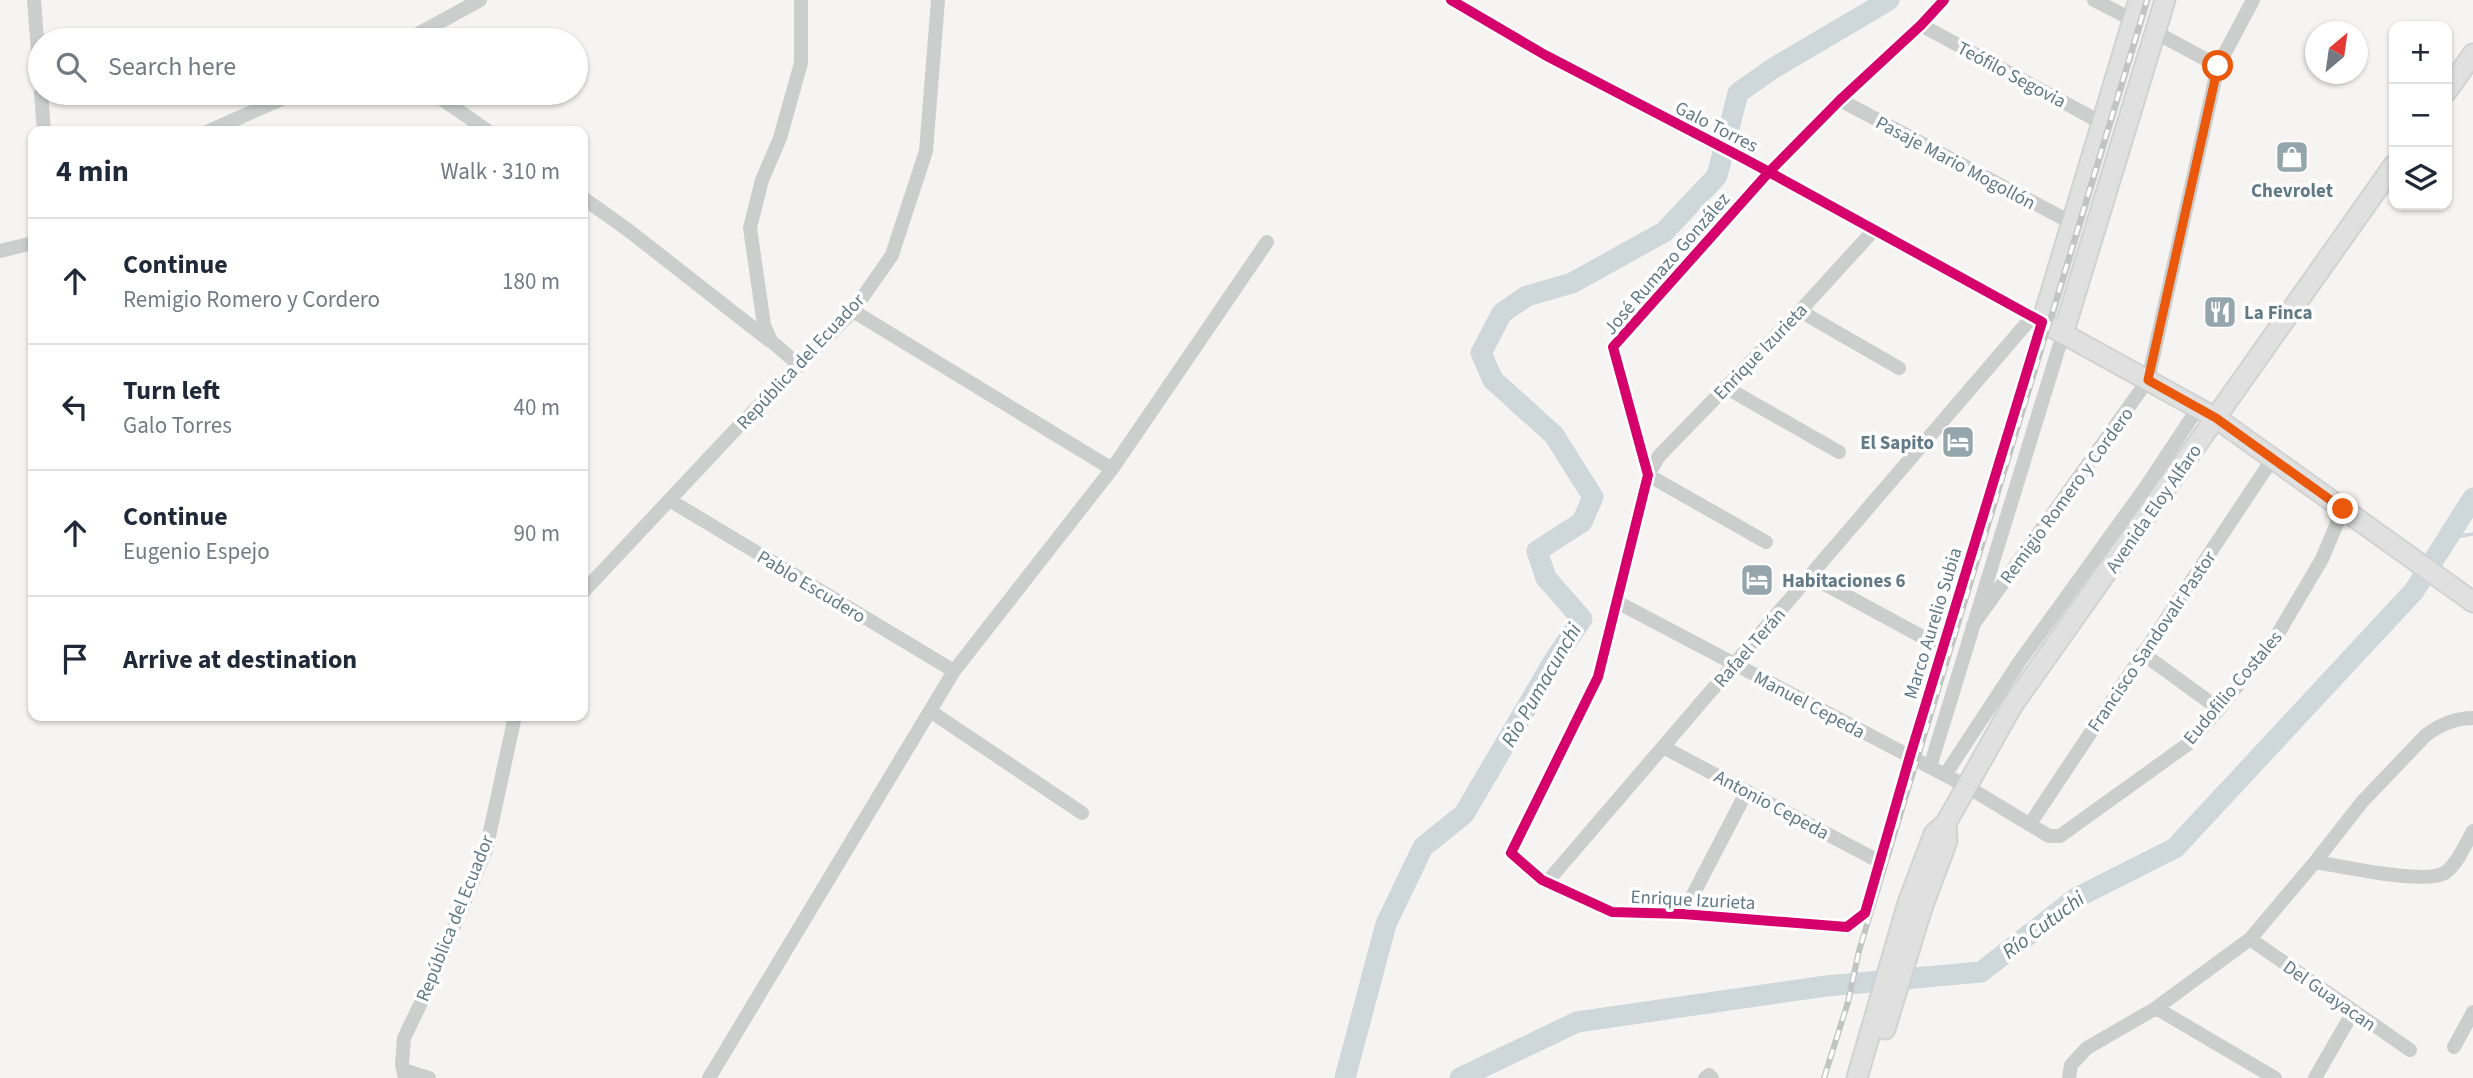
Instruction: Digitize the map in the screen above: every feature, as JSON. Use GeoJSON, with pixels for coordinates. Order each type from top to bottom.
{"type":"FeatureCollection","features":[{"type":"Feature","properties":{"kind":"main road","name":"Marco Aurelio Subia"},"geometry":{"type":"LineString","coordinates":[[2037,319],[2072,223],[2139,0]]}},
{"type":"Feature","properties":{"kind":"main road","name":"Marco Aurelio Subia"},"geometry":{"type":"LineString","coordinates":[[2063,334],[2165,0]]}},
{"type":"Feature","properties":{"kind":"main road"},"geometry":{"type":"LineString","coordinates":[[2452,84],[2473,54]]}},
{"type":"Feature","properties":{"kind":"main road","name":"Avenida Eloy Alfaro"},"geometry":{"type":"LineString","coordinates":[[1870,1078],[1934,834],[1946,823],[2012,706],[2389,173]]}},
{"type":"Feature","properties":{"kind":"main road","name":"Galo Torres"},"geometry":{"type":"LineString","coordinates":[[2037,319],[2216,418],[2473,602]]}},
{"type":"Feature","properties":{"kind":"main road","name":"Avenida Eloy Alfaro"},"geometry":{"type":"LineString","coordinates":[[1857,1078],[1915,906]]}},
{"type":"Feature","properties":{"kind":"street"},"geometry":{"type":"LineString","coordinates":[[34,0],[36,28]]}},
{"type":"Feature","properties":{"kind":"street"},"geometry":{"type":"LineString","coordinates":[[429,28],[480,0]]}},
{"type":"Feature","properties":{"kind":"street"},"geometry":{"type":"LineString","coordinates":[[771,341],[764,325],[750,228],[762,180],[779,138],[801,63],[801,0]]}},
{"type":"Feature","properties":{"kind":"street","name":"República del Ecuador"},"geometry":{"type":"LineString","coordinates":[[588,587],[737,428],[853,310],[892,255],[926,151],[939,0]]}},
{"type":"Feature","properties":{"kind":"street","name":"Galo Torres"},"geometry":{"type":"LineString","coordinates":[[1451,0],[1545,55],[1769,172],[2037,319]]}},
{"type":"Feature","properties":{"kind":"street","name":"José Rumazo González"},"geometry":{"type":"LineString","coordinates":[[1511,853],[1598,677],[1648,475],[1614,348],[1769,172],[1840,100],[1922,25],[1944,0]]}},
{"type":"Feature","properties":{"kind":"street"},"geometry":{"type":"LineString","coordinates":[[2094,0],[2133,20]]}},
{"type":"Feature","properties":{"kind":"street","name":"Remigio Romero y Cordero"},"geometry":{"type":"LineString","coordinates":[[1973,625],[2148,380],[2218,66],[2253,0]]}},
{"type":"Feature","properties":{"kind":"street","name":"Teófilo Segovia"},"geometry":{"type":"LineString","coordinates":[[1922,25],[2102,123]]}},
{"type":"Feature","properties":{"kind":"street"},"geometry":{"type":"LineString","coordinates":[[2155,32],[2218,66]]}},
{"type":"Feature","properties":{"kind":"street","name":"Pasaje Mario Mogollón"},"geometry":{"type":"LineString","coordinates":[[1840,100],[2072,223]]}},
{"type":"Feature","properties":{"kind":"street"},"geometry":{"type":"LineString","coordinates":[[42,105],[44,126]]}},
{"type":"Feature","properties":{"kind":"street"},"geometry":{"type":"LineString","coordinates":[[220,126],[268,105]]}},
{"type":"Feature","properties":{"kind":"street"},"geometry":{"type":"LineString","coordinates":[[450,105],[481,126]]}},
{"type":"Feature","properties":{"kind":"street"},"geometry":{"type":"LineString","coordinates":[[588,202],[799,365]]}},
{"type":"Feature","properties":{"kind":"street","name":"Enrique Izurieta"},"geometry":{"type":"LineString","coordinates":[[1648,475],[1659,456],[1800,311],[1874,230]]}},
{"type":"Feature","properties":{"kind":"street"},"geometry":{"type":"LineString","coordinates":[[709,1078],[954,671],[1112,468],[1268,242]]}},
{"type":"Feature","properties":{"kind":"street"},"geometry":{"type":"LineString","coordinates":[[0,251],[28,244]]}},
{"type":"Feature","properties":{"kind":"street"},"geometry":{"type":"LineString","coordinates":[[853,310],[1112,468]]}},
{"type":"Feature","properties":{"kind":"street"},"geometry":{"type":"LineString","coordinates":[[1800,311],[1899,368]]}},
{"type":"Feature","properties":{"kind":"street","name":"Marco Aurelio Subia"},"geometry":{"type":"LineString","coordinates":[[1847,927],[1866,913],[2037,319]]}},
{"type":"Feature","properties":{"kind":"street","name":"Rafael Terán"},"geometry":{"type":"LineString","coordinates":[[1547,882],[1810,576],[2037,319]]}},
{"type":"Feature","properties":{"kind":"street","name":"Marco Aurelio Subia"},"geometry":{"type":"LineString","coordinates":[[1930,766],[2063,334]]}},
{"type":"Feature","properties":{"kind":"street"},"geometry":{"type":"LineString","coordinates":[[1725,387],[1839,453]]}},
{"type":"Feature","properties":{"kind":"street"},"geometry":{"type":"LineString","coordinates":[[1945,775],[2021,661],[2145,488],[2198,408]]}},
{"type":"Feature","properties":{"kind":"street","name":"Francisco Sandovalr Pastor"},"geometry":{"type":"LineString","coordinates":[[2030,824],[2273,458]]}},
{"type":"Feature","properties":{"kind":"street"},"geometry":{"type":"LineString","coordinates":[[1648,475],[1766,542]]}},
{"type":"Feature","properties":{"kind":"street","name":"Pablo Escudero"},"geometry":{"type":"LineString","coordinates":[[671,501],[954,671]]}},
{"type":"Feature","properties":{"kind":"street","name":"Eudofilio Costales"},"geometry":{"type":"LineString","coordinates":[[1966,786],[2049,836],[2060,836],[2188,744],[2276,637],[2351,514]]}},
{"type":"Feature","properties":{"kind":"street"},"geometry":{"type":"LineString","coordinates":[[1810,576],[1943,648]]}},
{"type":"Feature","properties":{"kind":"street","name":"Manuel Cepeda"},"geometry":{"type":"LineString","coordinates":[[1617,602],[1966,786]]}},
{"type":"Feature","properties":{"kind":"street"},"geometry":{"type":"LineString","coordinates":[[2142,653],[2219,709]]}},
{"type":"Feature","properties":{"kind":"street"},"geometry":{"type":"LineString","coordinates":[[930,711],[1082,813]]}},
{"type":"Feature","properties":{"kind":"street"},"geometry":{"type":"LineString","coordinates":[[2068,1078],[2071,1065],[2087,1048],[2156,1008],[2250,939],[2362,802],[2425,736],[2437,726],[2463,718],[2473,718]]}},
{"type":"Feature","properties":{"kind":"street","name":"República del Ecuador"},"geometry":{"type":"LineString","coordinates":[[404,1074],[404,1038],[431,982],[486,850],[514,721]]}},
{"type":"Feature","properties":{"kind":"street","name":"Antonio Cepeda"},"geometry":{"type":"LineString","coordinates":[[1663,747],[1880,862]]}},
{"type":"Feature","properties":{"kind":"street"},"geometry":{"type":"LineString","coordinates":[[1683,914],[1747,791]]}},
{"type":"Feature","properties":{"kind":"street"},"geometry":{"type":"LineString","coordinates":[[2315,862],[2409,876],[2435,877],[2446,872],[2455,862],[2473,831]]}},
{"type":"Feature","properties":{"kind":"street","name":"Enrique Izurieta"},"geometry":{"type":"LineString","coordinates":[[1511,853],[1547,882],[1612,912],[1683,914],[1847,927]]}},
{"type":"Feature","properties":{"kind":"street","name":"Del Guayacan"},"geometry":{"type":"LineString","coordinates":[[2250,939],[2410,1050]]}},
{"type":"Feature","properties":{"kind":"street"},"geometry":{"type":"LineString","coordinates":[[2156,1008],[2275,1078]]}},
{"type":"Feature","properties":{"kind":"street"},"geometry":{"type":"LineString","coordinates":[[2315,1078],[2353,1012]]}},
{"type":"Feature","properties":{"kind":"street"},"geometry":{"type":"LineString","coordinates":[[2454,1047],[2473,1012]]}},
{"type":"Feature","properties":{"kind":"street"},"geometry":{"type":"LineString","coordinates":[[404,1074],[429,1078]]}},
{"type":"Feature","properties":{"kind":"street"},"geometry":{"type":"LineString","coordinates":[[1705,1078],[1709,1074],[1712,1078]]}},
{"type":"Feature","properties":{"kind":"waterway","name":"Rio Pumacunchi"},"geometry":{"type":"LineString","coordinates":[[1345,1078],[1386,924],[1423,847],[1464,814],[1555,659],[1582,619],[1546,578],[1537,551],[1582,522],[1593,497],[1554,435],[1493,380],[1481,353],[1502,313],[1527,296],[1572,283],[1664,232],[1717,176],[1738,93],[1772,69],[1889,0]]}},
{"type":"Feature","properties":{"kind":"waterway","name":"Río Cutuchi"},"geometry":{"type":"LineString","coordinates":[[1460,1078],[1577,1022],[1826,986],[1981,972],[2076,898],[2175,848],[2414,591],[2473,498]]}},
{"type":"Feature","properties":{"kind":"waterway"},"geometry":{"type":"LineString","coordinates":[[2447,538],[2473,534]]}},
{"type":"Feature","properties":{"kind":"railway"},"geometry":{"type":"LineString","coordinates":[[1824,1078],[1848,1002],[1859,951],[2147,0]]}},
{"type":"Feature","properties":{"kind":"cycle path"},"geometry":{"type":"LineString","coordinates":[[1451,0],[1545,55],[1769,172],[2042,322],[1865,913],[1847,927],[1683,914],[1612,912],[1542,880],[1511,853],[1598,677],[1648,475],[1613,347],[1769,172],[1944,0]]}},
{"type":"Feature","properties":{"kind":"place","name":"Chevrolet"},"geometry":{"type":"Point","coordinates":[2292,157]}},
{"type":"Feature","properties":{"kind":"place","name":"La Finca"},"geometry":{"type":"Point","coordinates":[2220,312]}},
{"type":"Feature","properties":{"kind":"place","name":"El Sapito"},"geometry":{"type":"Point","coordinates":[1958,442]}},
{"type":"Feature","properties":{"kind":"place","name":"Habitaciones 6"},"geometry":{"type":"Point","coordinates":[1757,580]}},
{"type":"Feature","properties":{"kind":"route"},"geometry":{"type":"LineString","coordinates":[[2218,66],[2148,380],[2216,418],[2343,509]]}}]}
